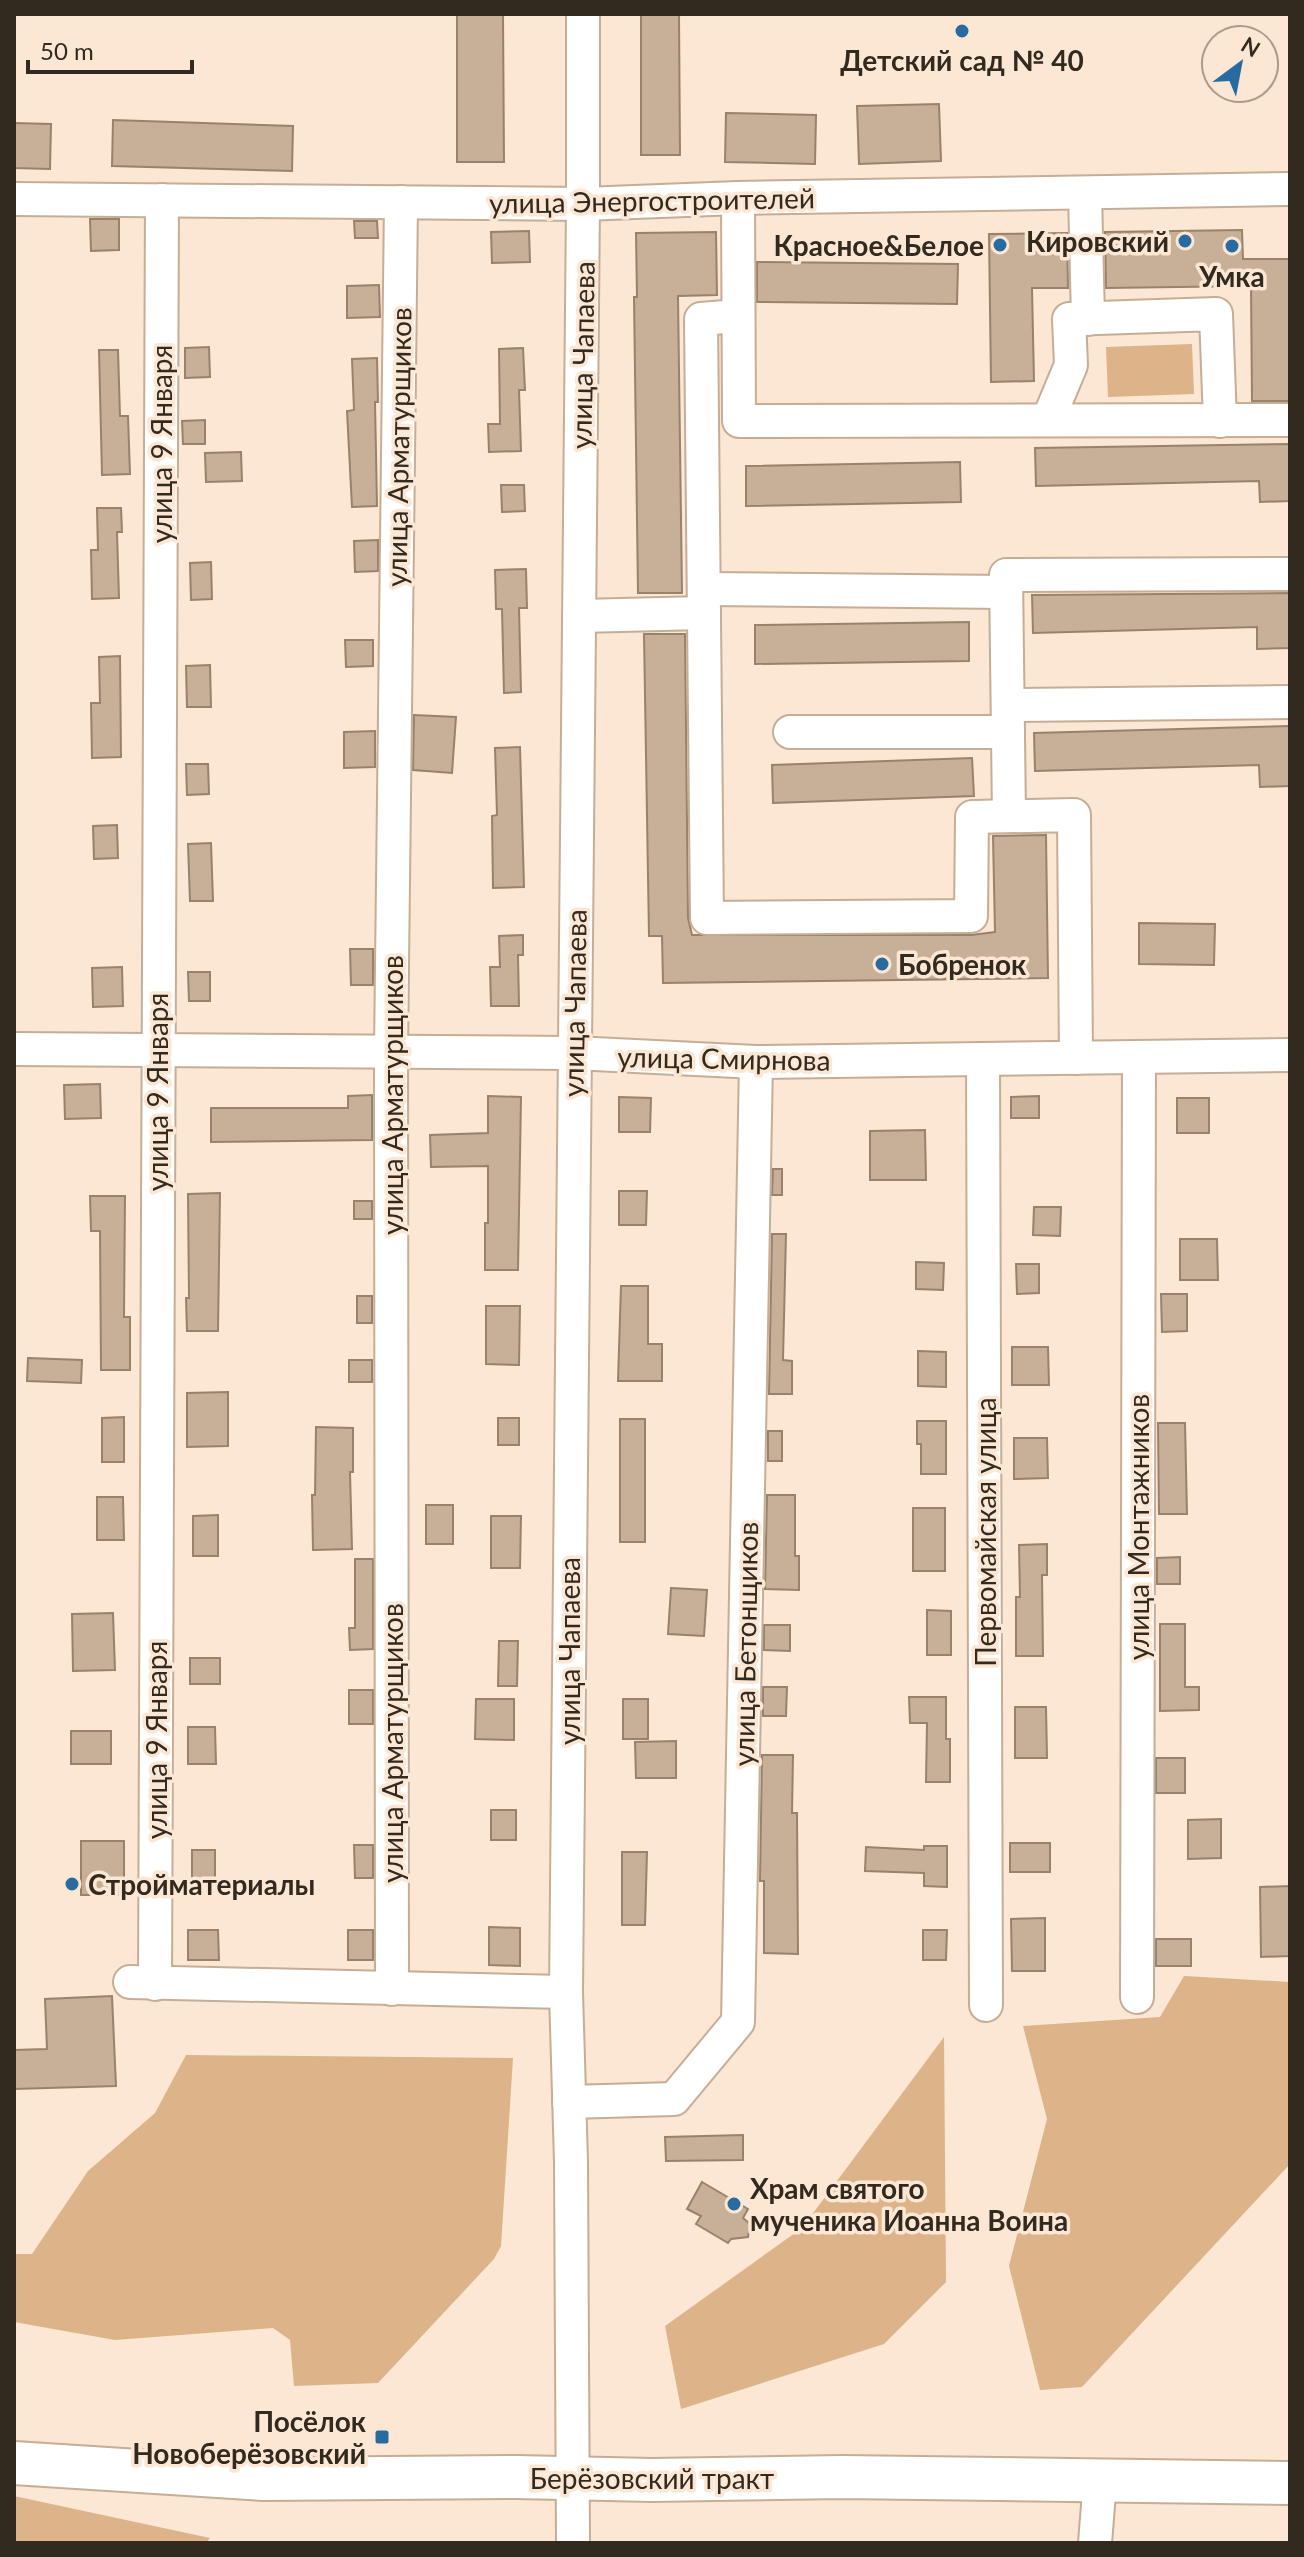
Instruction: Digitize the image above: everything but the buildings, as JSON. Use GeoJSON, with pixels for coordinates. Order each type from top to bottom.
{"type":"FeatureCollection","features":[{"type":"Feature","properties":{"kind":"main road","name":"Берёзовский тракт"},"geometry":{"type":"LineString","coordinates":[[14,2463],[264,2479],[842,2477],[1290,2483]]}},
{"type":"Feature","properties":{"kind":"street","name":"улица Чапаева"},"geometry":{"type":"LineString","coordinates":[[573,2543],[566,1992],[583,14]]}},
{"type":"Feature","properties":{"kind":"street","name":"улица Энергостроителей"},"geometry":{"type":"LineString","coordinates":[[14,199],[583,204],[738,198],[1290,189]]}},
{"type":"Feature","properties":{"kind":"street"},"geometry":{"type":"LineString","coordinates":[[1085,193],[1088,319]]}},
{"type":"Feature","properties":{"kind":"street"},"geometry":{"type":"LineString","coordinates":[[738,198],[739,421],[1290,420]]}},
{"type":"Feature","properties":{"kind":"street","name":"улица 9 Января"},"geometry":{"type":"LineString","coordinates":[[162,200],[157,1049],[143,1983],[392,1989]]}},
{"type":"Feature","properties":{"kind":"street","name":"улица Арматурщиков"},"geometry":{"type":"LineString","coordinates":[[392,1989],[391,1051],[401,202]]}},
{"type":"Feature","properties":{"kind":"street"},"geometry":{"type":"LineString","coordinates":[[1048,420],[1071,365],[1069,319],[1216,314],[1220,421]]}},
{"type":"Feature","properties":{"kind":"street"},"geometry":{"type":"LineString","coordinates":[[737,316],[701,319],[707,918],[971,916],[972,817],[1074,815],[1076,1058]]}},
{"type":"Feature","properties":{"kind":"street"},"geometry":{"type":"LineString","coordinates":[[1009,816],[1006,575],[1290,574]]}},
{"type":"Feature","properties":{"kind":"street"},"geometry":{"type":"LineString","coordinates":[[579,616],[704,601],[1006,592]]}},
{"type":"Feature","properties":{"kind":"street"},"geometry":{"type":"LineString","coordinates":[[790,732],[1290,702]]}},
{"type":"Feature","properties":{"kind":"street","name":"улица Смирнова"},"geometry":{"type":"LineString","coordinates":[[14,1049],[574,1053],[756,1062],[1290,1055]]}},
{"type":"Feature","properties":{"kind":"street","name":"улица Монтажников"},"geometry":{"type":"LineString","coordinates":[[1137,1997],[1139,1057]]}},
{"type":"Feature","properties":{"kind":"street","name":"Первомайская улица"},"geometry":{"type":"LineString","coordinates":[[983,1059],[986,2005]]}},
{"type":"Feature","properties":{"kind":"street","name":"улица Бетонщиков"},"geometry":{"type":"LineString","coordinates":[[569,2102],[674,2099],[738,2022],[756,1062]]}},
{"type":"Feature","properties":{"kind":"street"},"geometry":{"type":"LineString","coordinates":[[392,1989],[566,1992]]}},
{"type":"Feature","properties":{"kind":"street"},"geometry":{"type":"LineString","coordinates":[[1095,2543],[1100,2480]]}},
{"type":"Feature","properties":{"kind":"shaded area"},"geometry":{"type":"Polygon","coordinates":[[[1192,344],[1194,394],[1108,397],[1106,347],[1192,344]]]}},
{"type":"Feature","properties":{"kind":"shaded area"},"geometry":{"type":"Polygon","coordinates":[[[1184,1976],[1290,1982],[1290,2164],[1082,2387],[1040,2390],[1009,2266],[1047,2119],[1023,2026],[1160,2017],[1184,1976]]]}},
{"type":"Feature","properties":{"kind":"shaded area"},"geometry":{"type":"Polygon","coordinates":[[[944,2037],[946,2282],[884,2344],[681,2409],[665,2326],[802,2228],[944,2037]]]}},
{"type":"Feature","properties":{"kind":"shaded area"},"geometry":{"type":"Polygon","coordinates":[[[186,2055],[513,2058],[501,2246],[494,2259],[378,2383],[294,2386],[290,2340],[273,2328],[115,2340],[14,2322],[14,2254],[32,2254],[88,2171],[155,2113],[186,2055]]]}},
{"type":"Feature","properties":{"kind":"shaded area"},"geometry":{"type":"Polygon","coordinates":[[[14,2496],[210,2538],[206,2543],[14,2543],[14,2496]]]}},
{"type":"Feature","properties":{"kind":"place","name":"Детский сад № 40"},"geometry":{"type":"Point","coordinates":[962,31]}},
{"type":"Feature","properties":{"kind":"place","name":"Кировский"},"geometry":{"type":"Point","coordinates":[1185,241]}},
{"type":"Feature","properties":{"kind":"place","name":"Красное&Белое"},"geometry":{"type":"Point","coordinates":[1000,245]}},
{"type":"Feature","properties":{"kind":"place","name":"Умка"},"geometry":{"type":"Point","coordinates":[1232,246]}},
{"type":"Feature","properties":{"kind":"place","name":"Бобренок"},"geometry":{"type":"Point","coordinates":[882,964]}},
{"type":"Feature","properties":{"kind":"place","name":"Стройматериалы"},"geometry":{"type":"Point","coordinates":[72,1884]}},
{"type":"Feature","properties":{"kind":"place","name":"Храм святого мученика Иоанна Воина"},"geometry":{"type":"Point","coordinates":[734,2204]}},
{"type":"Feature","properties":{"kind":"place","name":"Посёлок Новоберёзовский"},"geometry":{"type":"Point","coordinates":[382,2437]}}]}
